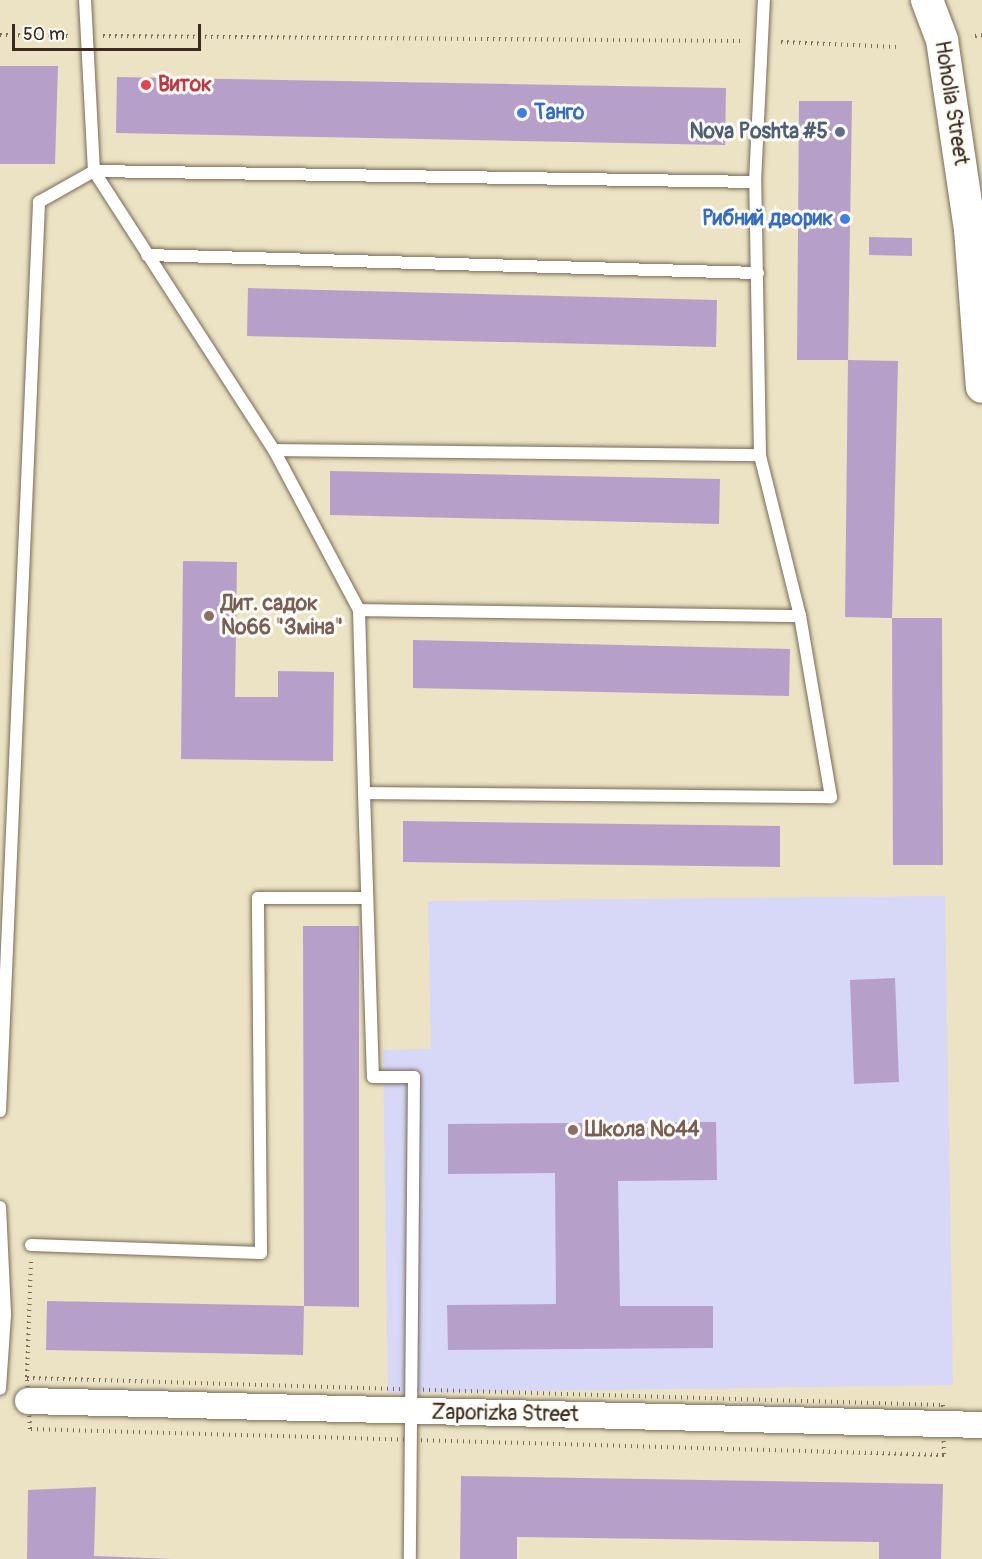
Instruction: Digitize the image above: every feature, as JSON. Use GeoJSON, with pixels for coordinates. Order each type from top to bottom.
{"type":"FeatureCollection","features":[{"type":"Feature","properties":{"kind":"street","name":"Hoholia Street"},"geometry":{"type":"LineString","coordinates":[[927,0],[942,40],[970,229],[982,387]]}},
{"type":"Feature","properties":{"kind":"street","name":"Zaporizka Street"},"geometry":{"type":"LineString","coordinates":[[27,1389],[413,1411],[982,1425]]}},
{"type":"Feature","properties":{"kind":"lane"},"geometry":{"type":"LineString","coordinates":[[86,0],[94,171],[274,450],[359,610],[373,1077],[414,1077],[410,1559]]}},
{"type":"Feature","properties":{"kind":"lane"},"geometry":{"type":"LineString","coordinates":[[364,793],[831,797],[800,616],[760,455],[755,182],[764,0]]}},
{"type":"Feature","properties":{"kind":"lane"},"geometry":{"type":"LineString","coordinates":[[0,1111],[39,202],[94,171],[755,182]]}},
{"type":"Feature","properties":{"kind":"lane"},"geometry":{"type":"LineString","coordinates":[[147,255],[758,273]]}},
{"type":"Feature","properties":{"kind":"lane"},"geometry":{"type":"LineString","coordinates":[[274,450],[760,455]]}},
{"type":"Feature","properties":{"kind":"lane"},"geometry":{"type":"LineString","coordinates":[[359,610],[800,616]]}},
{"type":"Feature","properties":{"kind":"lane"},"geometry":{"type":"LineString","coordinates":[[32,1245],[261,1253],[258,898],[366,898]]}},
{"type":"Feature","properties":{"kind":"lane"},"geometry":{"type":"LineString","coordinates":[[0,1207],[4,1315],[0,1389]]}},
{"type":"Feature","properties":{"kind":"path"},"geometry":{"type":"LineString","coordinates":[[0,35],[763,42],[896,47]]}},
{"type":"Feature","properties":{"kind":"path"},"geometry":{"type":"LineString","coordinates":[[975,36],[982,35]]}},
{"type":"Feature","properties":{"kind":"path"},"geometry":{"type":"LineString","coordinates":[[27,1389],[32,1245]]}},
{"type":"Feature","properties":{"kind":"shaded area","name":"Школа №44"},"geometry":{"type":"Polygon","coordinates":[[[945,896],[953,1385],[388,1393],[383,1050],[431,1049],[428,901],[945,896]]]}},
{"type":"Feature","properties":{"kind":"building"},"geometry":{"type":"Polygon","coordinates":[[[0,66],[58,66],[55,164],[0,164],[0,66]]]}},
{"type":"Feature","properties":{"kind":"building"},"geometry":{"type":"Polygon","coordinates":[[[117,77],[726,88],[725,145],[116,133],[117,77]]]}},
{"type":"Feature","properties":{"kind":"building"},"geometry":{"type":"Polygon","coordinates":[[[799,101],[852,101],[848,360],[797,360],[799,101]]]}},
{"type":"Feature","properties":{"kind":"building"},"geometry":{"type":"Polygon","coordinates":[[[869,237],[912,238],[912,256],[869,255],[869,237]]]}},
{"type":"Feature","properties":{"kind":"building"},"geometry":{"type":"Polygon","coordinates":[[[248,288],[717,300],[716,347],[247,336],[248,288]]]}},
{"type":"Feature","properties":{"kind":"building"},"geometry":{"type":"Polygon","coordinates":[[[848,360],[898,361],[892,618],[845,617],[848,360]]]}},
{"type":"Feature","properties":{"kind":"building"},"geometry":{"type":"Polygon","coordinates":[[[330,471],[720,479],[719,524],[330,515],[330,471]]]}},
{"type":"Feature","properties":{"kind":"building","name":"Дит. садок №66 \"Зміна\""},"geometry":{"type":"Polygon","coordinates":[[[183,561],[237,562],[235,697],[278,697],[278,671],[334,672],[333,761],[181,759],[183,561]]]}},
{"type":"Feature","properties":{"kind":"building"},"geometry":{"type":"Polygon","coordinates":[[[892,618],[942,618],[943,865],[893,865],[892,618]]]}},
{"type":"Feature","properties":{"kind":"building"},"geometry":{"type":"Polygon","coordinates":[[[413,640],[790,649],[789,696],[413,688],[413,640]]]}},
{"type":"Feature","properties":{"kind":"building"},"geometry":{"type":"Polygon","coordinates":[[[403,821],[780,826],[780,867],[403,862],[403,821]]]}},
{"type":"Feature","properties":{"kind":"building"},"geometry":{"type":"Polygon","coordinates":[[[303,926],[359,926],[359,1307],[304,1306],[303,926]]]}},
{"type":"Feature","properties":{"kind":"building"},"geometry":{"type":"Polygon","coordinates":[[[895,978],[899,1082],[854,1084],[850,980],[895,978]]]}},
{"type":"Feature","properties":{"kind":"building"},"geometry":{"type":"Polygon","coordinates":[[[716,1122],[717,1180],[618,1181],[620,1306],[713,1306],[713,1348],[448,1350],[447,1305],[556,1304],[555,1173],[448,1174],[448,1124],[716,1122]]]}},
{"type":"Feature","properties":{"kind":"building"},"geometry":{"type":"Polygon","coordinates":[[[47,1301],[304,1306],[303,1355],[46,1350],[47,1301]]]}},
{"type":"Feature","properties":{"kind":"building"},"geometry":{"type":"Polygon","coordinates":[[[461,1476],[943,1484],[941,1559],[879,1559],[879,1542],[517,1537],[517,1559],[460,1559],[461,1476]]]}},
{"type":"Feature","properties":{"kind":"building"},"geometry":{"type":"Polygon","coordinates":[[[96,1487],[94,1556],[174,1559],[27,1559],[28,1490],[96,1487]]]}},
{"type":"Feature","properties":{"kind":"place","name":"Виток"},"geometry":{"type":"Point","coordinates":[146,85]}},
{"type":"Feature","properties":{"kind":"place","name":"Танго"},"geometry":{"type":"Point","coordinates":[522,113]}},
{"type":"Feature","properties":{"kind":"place","name":"Nova Poshta #5"},"geometry":{"type":"Point","coordinates":[840,132]}},
{"type":"Feature","properties":{"kind":"place","name":"Рибний дворик"},"geometry":{"type":"Point","coordinates":[845,219]}},
{"type":"Feature","properties":{"kind":"place","name":"Дит. садок №66 \"Зміна\""},"geometry":{"type":"Point","coordinates":[209,616]}},
{"type":"Feature","properties":{"kind":"place","name":"Школа №44"},"geometry":{"type":"Point","coordinates":[573,1130]}}]}
